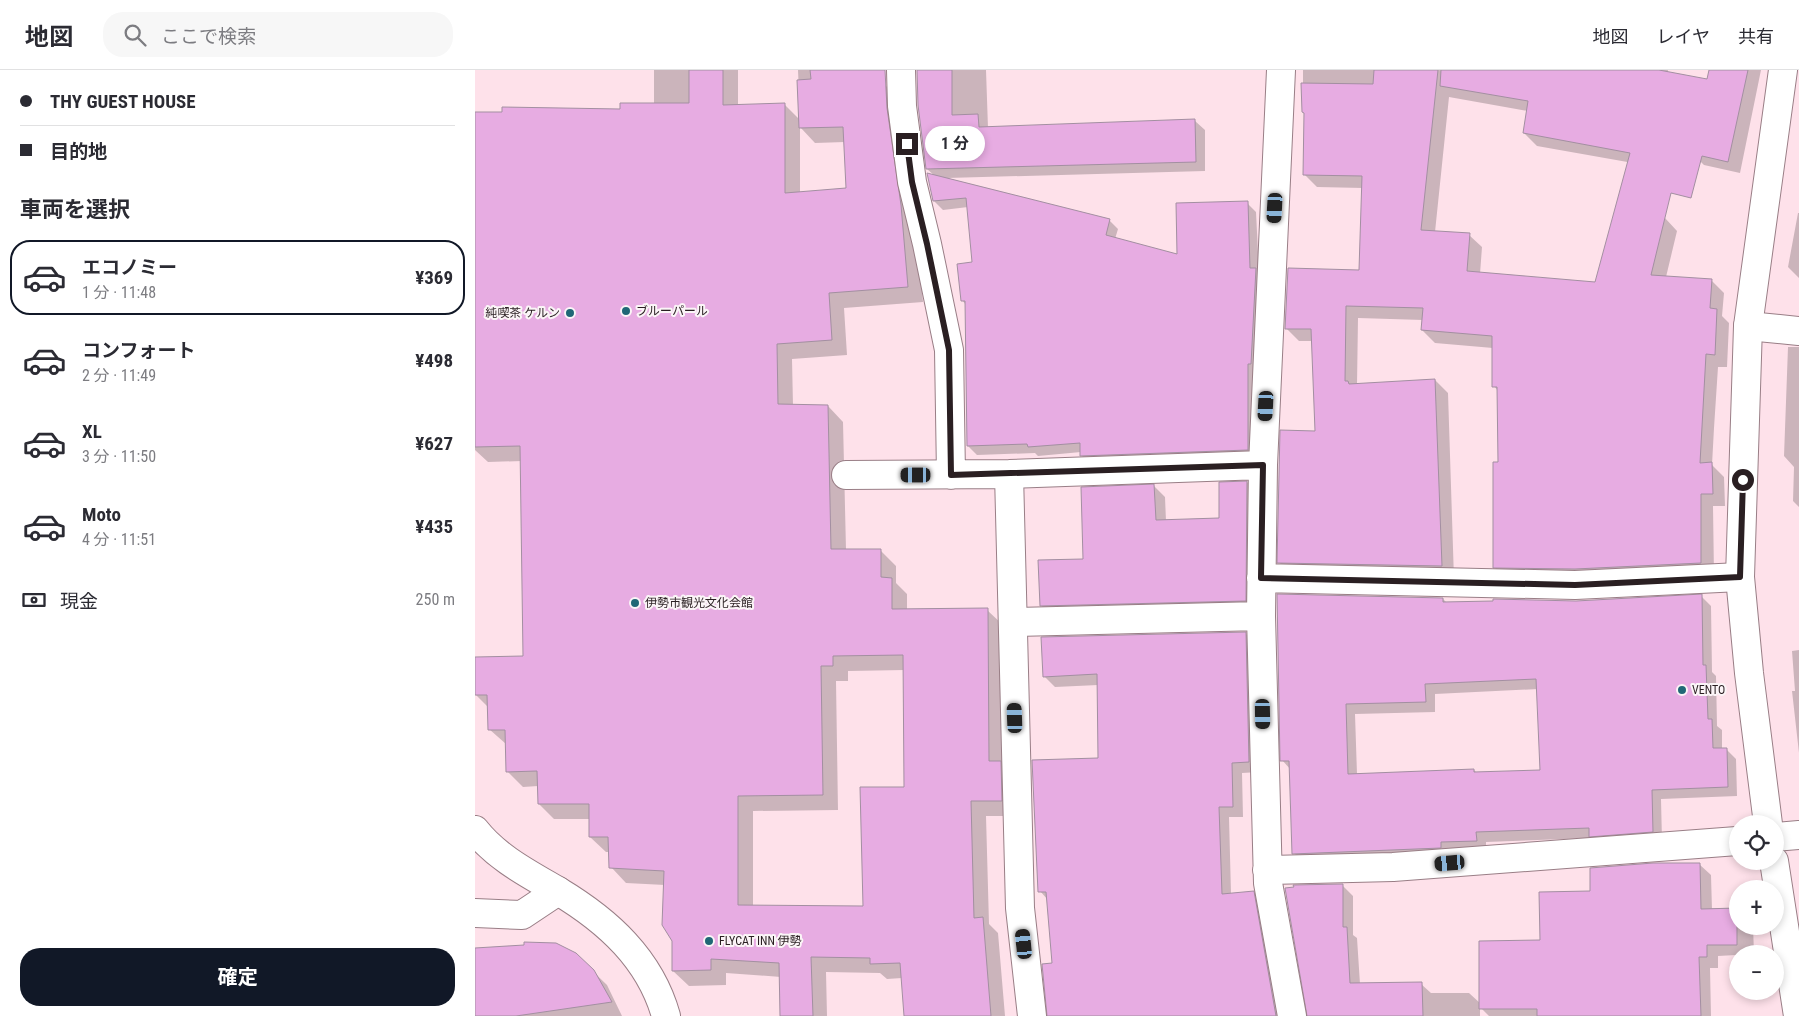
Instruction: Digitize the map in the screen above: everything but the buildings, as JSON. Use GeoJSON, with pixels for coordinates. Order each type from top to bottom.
{"type":"FeatureCollection","features":[{"type":"Feature","properties":{"kind":"street"},"geometry":{"type":"LineString","coordinates":[[901,70],[902,106],[912,182],[949,350],[951,475]]}},
{"type":"Feature","properties":{"kind":"street"},"geometry":{"type":"LineString","coordinates":[[1281,70],[1263,465],[1261,616],[1267,870],[1282,969],[1292,1016]]}},
{"type":"Feature","properties":{"kind":"street"},"geometry":{"type":"LineString","coordinates":[[1767,815],[1749,672],[1740,577],[1748,326],[1783,70]]}},
{"type":"Feature","properties":{"kind":"street"},"geometry":{"type":"LineString","coordinates":[[1748,326],[1799,331]]}},
{"type":"Feature","properties":{"kind":"street"},"geometry":{"type":"LineString","coordinates":[[846,475],[1009,474],[1263,465]]}},
{"type":"Feature","properties":{"kind":"street"},"geometry":{"type":"LineString","coordinates":[[1009,474],[1021,908],[1032,1016]]}},
{"type":"Feature","properties":{"kind":"street"},"geometry":{"type":"LineString","coordinates":[[1261,578],[1575,585],[1740,577]]}},
{"type":"Feature","properties":{"kind":"street"},"geometry":{"type":"LineString","coordinates":[[1013,622],[1261,616]]}},
{"type":"Feature","properties":{"kind":"street"},"geometry":{"type":"LineString","coordinates":[[475,830],[521,871],[592,912],[621,938],[648,972],[666,1016]]}},
{"type":"Feature","properties":{"kind":"street"},"geometry":{"type":"LineString","coordinates":[[1784,837],[1799,836]]}},
{"type":"Feature","properties":{"kind":"street"},"geometry":{"type":"LineString","coordinates":[[1267,870],[1393,867],[1729,841]]}},
{"type":"Feature","properties":{"kind":"street"},"geometry":{"type":"LineString","coordinates":[[1775,870],[1796,978],[1798,1016]]}},
{"type":"Feature","properties":{"kind":"street"},"geometry":{"type":"LineString","coordinates":[[475,914],[522,915],[558,891]]}},
{"type":"Feature","properties":{"kind":"place","name":"ブルーパール"},"geometry":{"type":"Point","coordinates":[626,311]}},
{"type":"Feature","properties":{"kind":"place","name":"純喫茶 ケルン"},"geometry":{"type":"Point","coordinates":[570,313]}},
{"type":"Feature","properties":{"kind":"place","name":"伊勢市観光文化会館"},"geometry":{"type":"Point","coordinates":[635,603]}},
{"type":"Feature","properties":{"kind":"place","name":"VENTO"},"geometry":{"type":"Point","coordinates":[1682,690]}},
{"type":"Feature","properties":{"kind":"place","name":"FLYCAT INN 伊勢"},"geometry":{"type":"Point","coordinates":[709,941]}},
{"type":"Feature","properties":{"kind":"route"},"geometry":{"type":"LineString","coordinates":[[907,144],[912,182],[949,350],[951,475],[1263,465],[1261,578],[1575,585],[1740,577],[1743,480]]}}]}
